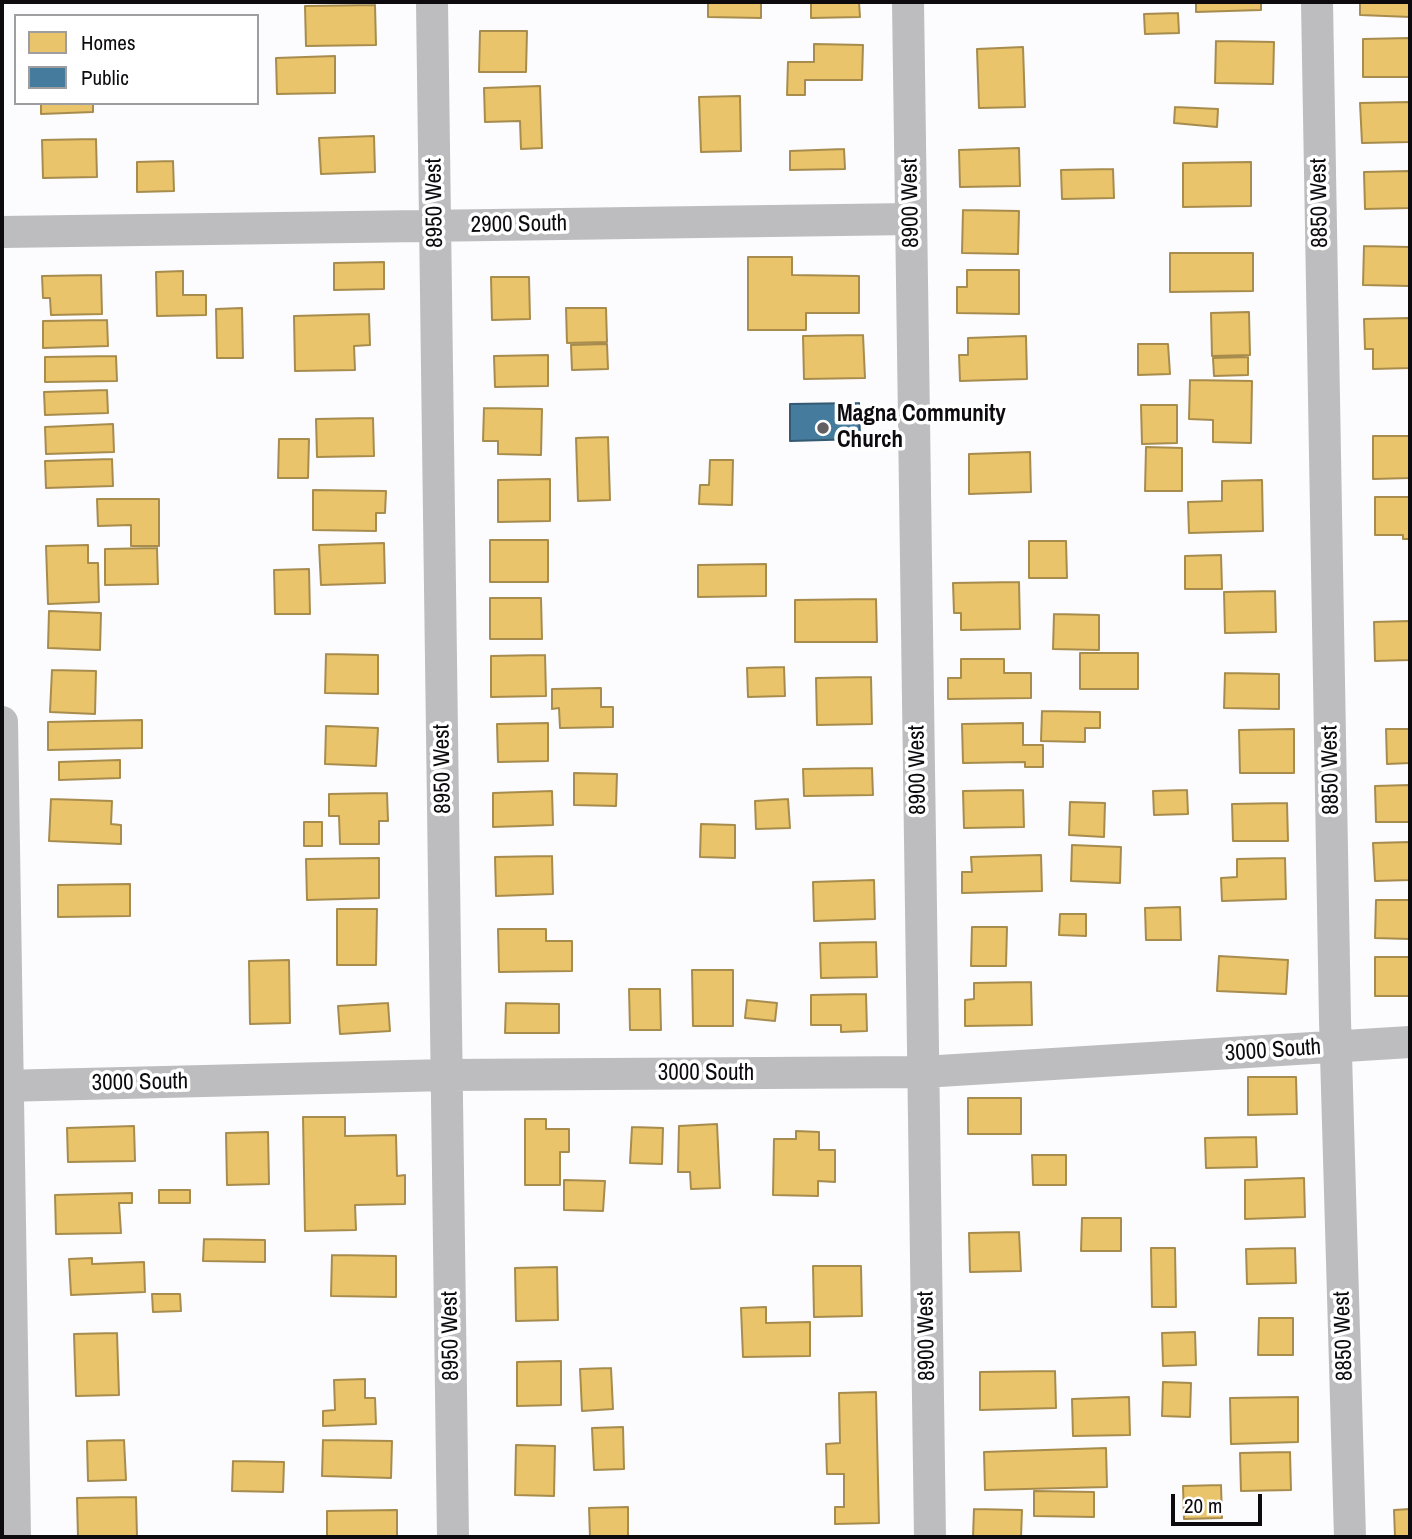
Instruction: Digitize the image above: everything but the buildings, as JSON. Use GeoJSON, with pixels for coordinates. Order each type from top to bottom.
{"type":"FeatureCollection","features":[{"type":"Feature","properties":{"kind":"street","name":"8950 West"},"geometry":{"type":"LineString","coordinates":[[432,2],[453,1537]]}},
{"type":"Feature","properties":{"kind":"street","name":"8900 West"},"geometry":{"type":"LineString","coordinates":[[908,2],[930,1537]]}},
{"type":"Feature","properties":{"kind":"street","name":"8850 West"},"geometry":{"type":"LineString","coordinates":[[1317,2],[1336,1047],[1350,1537]]}},
{"type":"Feature","properties":{"kind":"street","name":"2900 South"},"geometry":{"type":"LineString","coordinates":[[2,232],[911,219]]}},
{"type":"Feature","properties":{"kind":"street"},"geometry":{"type":"LineString","coordinates":[[2,722],[5,1086],[15,1537]]}},
{"type":"Feature","properties":{"kind":"street","name":"3000 South"},"geometry":{"type":"LineString","coordinates":[[5,1086],[447,1076],[923,1072],[1410,1042]]}},
{"type":"Feature","properties":{"kind":"place","name":"Magna Community Church"},"geometry":{"type":"Point","coordinates":[823,428]}}]}
